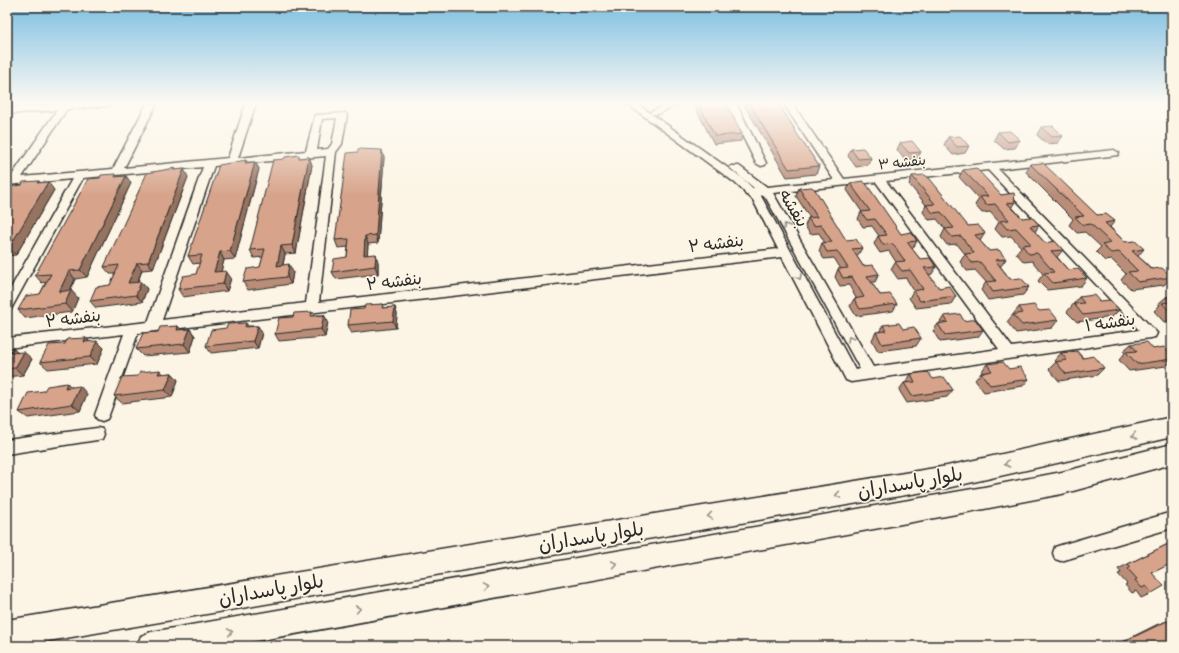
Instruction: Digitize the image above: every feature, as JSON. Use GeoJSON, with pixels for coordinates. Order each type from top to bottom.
{"type":"FeatureCollection","features":[{"type":"Feature","properties":{"kind":"highway","name":"بلوار پاسداران"},"geometry":{"type":"LineString","coordinates":[[7,634],[966,473],[1172,427]]}},
{"type":"Feature","properties":{"kind":"highway","name":"بلوار پاسداران"},"geometry":{"type":"LineString","coordinates":[[151,646],[883,517],[1062,483],[1172,454]]}},
{"type":"Feature","properties":{"kind":"highway"},"geometry":{"type":"LineString","coordinates":[[966,473],[959,481],[968,496],[984,498]]}},
{"type":"Feature","properties":{"kind":"highway"},"geometry":{"type":"LineString","coordinates":[[869,490],[886,494],[895,508],[883,517]]}},
{"type":"Feature","properties":{"kind":"street"},"geometry":{"type":"LineString","coordinates":[[10,181],[45,133]]}},
{"type":"Feature","properties":{"kind":"street"},"geometry":{"type":"LineString","coordinates":[[118,171],[137,133]]}},
{"type":"Feature","properties":{"kind":"street"},"geometry":{"type":"LineString","coordinates":[[232,161],[241,133]]}},
{"type":"Feature","properties":{"kind":"street"},"geometry":{"type":"LineString","coordinates":[[311,154],[315,133]]}},
{"type":"Feature","properties":{"kind":"street"},"geometry":{"type":"LineString","coordinates":[[312,308],[331,152],[337,144],[339,133]]}},
{"type":"Feature","properties":{"kind":"street","name":"بنفشه"},"geometry":{"type":"LineString","coordinates":[[673,133],[738,180],[757,191],[770,196],[869,373]]}},
{"type":"Feature","properties":{"kind":"street","name":"بنفشه"},"geometry":{"type":"LineString","coordinates":[[686,133],[752,180],[757,191],[757,198],[851,376]]}},
{"type":"Feature","properties":{"kind":"street"},"geometry":{"type":"LineString","coordinates":[[746,133],[761,163]]}},
{"type":"Feature","properties":{"kind":"street"},"geometry":{"type":"LineString","coordinates":[[808,133],[841,182]]}},
{"type":"Feature","properties":{"kind":"street"},"geometry":{"type":"LineString","coordinates":[[10,181],[331,152]]}},
{"type":"Feature","properties":{"kind":"street","name":"بنفشه ۳"},"geometry":{"type":"LineString","coordinates":[[757,191],[1114,153]]}},
{"type":"Feature","properties":{"kind":"street"},"geometry":{"type":"LineString","coordinates":[[153,326],[210,163]]}},
{"type":"Feature","properties":{"kind":"street","name":"بنفشه ۱"},"geometry":{"type":"LineString","coordinates":[[851,376],[1150,333],[990,166]]}},
{"type":"Feature","properties":{"kind":"street"},"geometry":{"type":"LineString","coordinates":[[7,306],[80,175]]}},
{"type":"Feature","properties":{"kind":"street"},"geometry":{"type":"LineString","coordinates":[[878,178],[1009,353]]}},
{"type":"Feature","properties":{"kind":"street","name":"بنفشه ۲"},"geometry":{"type":"LineString","coordinates":[[7,343],[786,252]]}},
{"type":"Feature","properties":{"kind":"street"},"geometry":{"type":"LineString","coordinates":[[102,415],[133,328]]}},
{"type":"Feature","properties":{"kind":"street"},"geometry":{"type":"LineString","coordinates":[[7,447],[97,434]]}},
{"type":"Feature","properties":{"kind":"street"},"geometry":{"type":"LineString","coordinates":[[1061,553],[1172,520]]}},
{"type":"Feature","properties":{"kind":"building"},"geometry":{"type":"Polygon","coordinates":[[[714,133],[742,134],[715,136],[714,133]]]}},
{"type":"Feature","properties":{"kind":"building"},"geometry":{"type":"Polygon","coordinates":[[[767,133],[797,133],[819,166],[789,169],[767,133]]]}},
{"type":"Feature","properties":{"kind":"building"},"geometry":{"type":"Polygon","coordinates":[[[999,133],[1013,133],[1020,140],[1008,142],[999,133]]]}},
{"type":"Feature","properties":{"kind":"building"},"geometry":{"type":"Polygon","coordinates":[[[1048,133],[1060,133],[1063,136],[1052,137],[1048,133]]]}},
{"type":"Feature","properties":{"kind":"building"},"geometry":{"type":"Polygon","coordinates":[[[960,136],[969,146],[957,147],[948,137],[960,136]]]}},
{"type":"Feature","properties":{"kind":"building"},"geometry":{"type":"Polygon","coordinates":[[[912,141],[921,152],[909,153],[900,143],[912,141]]]}},
{"type":"Feature","properties":{"kind":"building"},"geometry":{"type":"Polygon","coordinates":[[[863,148],[871,158],[858,159],[851,149],[863,148]]]}},
{"type":"Feature","properties":{"kind":"building"},"geometry":{"type":"Polygon","coordinates":[[[358,149],[382,150],[376,235],[365,236],[364,255],[376,254],[375,266],[332,272],[334,259],[347,257],[349,239],[335,240],[347,153],[358,152],[358,149]]]}},
{"type":"Feature","properties":{"kind":"building"},"geometry":{"type":"Polygon","coordinates":[[[299,155],[299,158],[309,157],[292,245],[281,246],[277,266],[289,264],[287,277],[243,282],[247,269],[260,267],[265,249],[250,250],[273,160],[299,155]]]}},
{"type":"Feature","properties":{"kind":"building"},"geometry":{"type":"Polygon","coordinates":[[[246,160],[245,163],[255,162],[230,251],[220,252],[214,272],[226,271],[223,284],[178,289],[183,276],[196,274],[202,255],[188,256],[219,165],[246,160]]]}},
{"type":"Feature","properties":{"kind":"building"},"geometry":{"type":"Polygon","coordinates":[[[1043,163],[1097,215],[1106,214],[1115,221],[1105,223],[1125,242],[1135,241],[1144,249],[1132,251],[1152,269],[1162,268],[1172,277],[1138,282],[1128,272],[1138,271],[1119,252],[1111,253],[1102,245],[1111,243],[1091,224],[1083,225],[1075,217],[1084,216],[1030,164],[1043,163]]]}},
{"type":"Feature","properties":{"kind":"building"},"geometry":{"type":"Polygon","coordinates":[[[175,168],[173,170],[184,169],[148,262],[137,263],[128,283],[141,282],[136,295],[90,301],[96,287],[110,285],[119,265],[104,267],[147,173],[175,168]]]}},
{"type":"Feature","properties":{"kind":"building"},"geometry":{"type":"Polygon","coordinates":[[[976,168],[1001,195],[1014,193],[1015,202],[1007,203],[1022,218],[1032,217],[1039,225],[1030,226],[1045,243],[1055,241],[1063,250],[1051,251],[1068,270],[1078,269],[1087,278],[1053,283],[1044,273],[1054,272],[1037,253],[1029,254],[1022,245],[1031,244],[1016,228],[1007,229],[1000,221],[1009,220],[995,204],[986,205],[980,197],[988,196],[963,170],[976,168]]]}},
{"type":"Feature","properties":{"kind":"building"},"geometry":{"type":"Polygon","coordinates":[[[116,174],[115,177],[126,176],[80,270],[69,271],[59,292],[71,290],[65,304],[18,310],[26,296],[40,294],[51,274],[35,275],[88,179],[100,178],[101,175],[116,174]]]}},
{"type":"Feature","properties":{"kind":"building"},"geometry":{"type":"Polygon","coordinates":[[[925,175],[930,179],[968,226],[978,225],[985,233],[975,235],[989,251],[999,250],[1006,259],[995,260],[1010,279],[1021,278],[1029,287],[993,292],[986,282],[996,281],[980,262],[972,263],[965,254],[974,253],[961,236],[952,237],[945,229],[954,228],[941,212],[933,213],[926,205],[935,204],[912,176],[925,175]]]}},
{"type":"Feature","properties":{"kind":"building"},"geometry":{"type":"Polygon","coordinates":[[[39,181],[37,183],[48,182],[9,248],[7,248],[7,187],[22,185],[23,182],[39,181]]]}},
{"type":"Feature","properties":{"kind":"building"},"geometry":{"type":"Polygon","coordinates":[[[863,181],[901,234],[911,232],[917,241],[907,242],[920,259],[930,258],[936,267],[924,268],[939,288],[949,286],[956,296],[920,301],[913,291],[923,289],[910,270],[902,271],[895,262],[905,261],[893,244],[883,245],[878,236],[887,235],[875,219],[867,220],[861,212],[870,211],[850,183],[863,181]]]}},
{"type":"Feature","properties":{"kind":"building"},"geometry":{"type":"Polygon","coordinates":[[[812,187],[816,191],[846,240],[856,239],[862,248],[852,249],[863,266],[873,265],[879,274],[867,276],[880,295],[890,294],[897,304],[860,309],[854,299],[864,297],[852,277],[843,278],[838,269],[848,268],[837,251],[827,252],[822,243],[832,242],[821,225],[813,226],[808,218],[817,217],[799,188],[812,187]]]}},
{"type":"Feature","properties":{"kind":"building"},"geometry":{"type":"Polygon","coordinates":[[[1094,295],[1099,301],[1110,300],[1119,310],[1083,315],[1074,304],[1084,303],[1079,297],[1094,295]]]}},
{"type":"Feature","properties":{"kind":"building"},"geometry":{"type":"Polygon","coordinates":[[[1172,296],[1172,314],[1162,303],[1171,302],[1166,297],[1172,296]]]}},
{"type":"Feature","properties":{"kind":"building"},"geometry":{"type":"Polygon","coordinates":[[[383,304],[382,308],[395,307],[393,321],[348,325],[350,310],[364,309],[365,305],[383,304]]]}},
{"type":"Feature","properties":{"kind":"building"},"geometry":{"type":"Polygon","coordinates":[[[1034,305],[1039,311],[1050,310],[1058,320],[1022,325],[1013,315],[1023,313],[1019,307],[1034,305]]]}},
{"type":"Feature","properties":{"kind":"building"},"geometry":{"type":"Polygon","coordinates":[[[312,312],[311,316],[324,315],[321,329],[275,334],[279,318],[293,317],[294,313],[312,312]]]}},
{"type":"Feature","properties":{"kind":"building"},"geometry":{"type":"Polygon","coordinates":[[[960,314],[964,321],[975,319],[983,330],[945,335],[938,324],[948,322],[944,316],[960,314]]]}},
{"type":"Feature","properties":{"kind":"building"},"geometry":{"type":"Polygon","coordinates":[[[246,323],[245,327],[258,326],[253,341],[206,346],[211,330],[226,328],[228,324],[246,323]]]}},
{"type":"Feature","properties":{"kind":"building"},"geometry":{"type":"Polygon","coordinates":[[[899,323],[903,329],[914,327],[921,338],[882,344],[876,332],[886,331],[883,325],[899,323]]]}},
{"type":"Feature","properties":{"kind":"building"},"geometry":{"type":"Polygon","coordinates":[[[178,326],[177,330],[190,329],[184,344],[136,349],[143,333],[158,332],[160,327],[178,326]]]}},
{"type":"Feature","properties":{"kind":"building"},"geometry":{"type":"Polygon","coordinates":[[[86,338],[84,342],[97,341],[90,357],[40,362],[49,345],[65,344],[67,339],[86,338]]]}},
{"type":"Feature","properties":{"kind":"building"},"geometry":{"type":"Polygon","coordinates":[[[1147,342],[1153,349],[1164,347],[1172,356],[1172,359],[1137,364],[1126,352],[1137,351],[1131,344],[1147,342]]]}},
{"type":"Feature","properties":{"kind":"building"},"geometry":{"type":"Polygon","coordinates":[[[13,348],[10,353],[24,352],[15,368],[7,369],[7,349],[13,348]]]}},
{"type":"Feature","properties":{"kind":"building"},"geometry":{"type":"Polygon","coordinates":[[[1077,351],[1083,358],[1094,356],[1104,368],[1066,374],[1056,362],[1067,360],[1061,353],[1077,351]]]}},
{"type":"Feature","properties":{"kind":"building"},"geometry":{"type":"Polygon","coordinates":[[[1003,362],[1009,369],[1020,367],[1029,379],[990,385],[981,373],[992,371],[987,364],[1003,362]]]}},
{"type":"Feature","properties":{"kind":"building"},"geometry":{"type":"Polygon","coordinates":[[[160,370],[158,374],[172,373],[165,390],[114,396],[122,377],[138,376],[140,372],[160,370]]]}},
{"type":"Feature","properties":{"kind":"building"},"geometry":{"type":"Polygon","coordinates":[[[928,372],[933,379],[944,377],[953,390],[912,396],[904,383],[915,382],[911,374],[928,372]]]}},
{"type":"Feature","properties":{"kind":"building"},"geometry":{"type":"Polygon","coordinates":[[[67,383],[65,388],[80,386],[72,404],[19,412],[28,393],[44,391],[47,386],[67,383]]]}},
{"type":"Feature","properties":{"kind":"building"},"geometry":{"type":"Polygon","coordinates":[[[1172,542],[1172,563],[1152,573],[1164,586],[1152,593],[1146,586],[1142,588],[1135,580],[1137,579],[1128,569],[1131,567],[1128,564],[1172,542]]]}},
{"type":"Feature","properties":{"kind":"building"},"geometry":{"type":"Polygon","coordinates":[[[1167,621],[1171,625],[1172,624],[1172,646],[1123,646],[1121,643],[1167,621]]]}}]}
